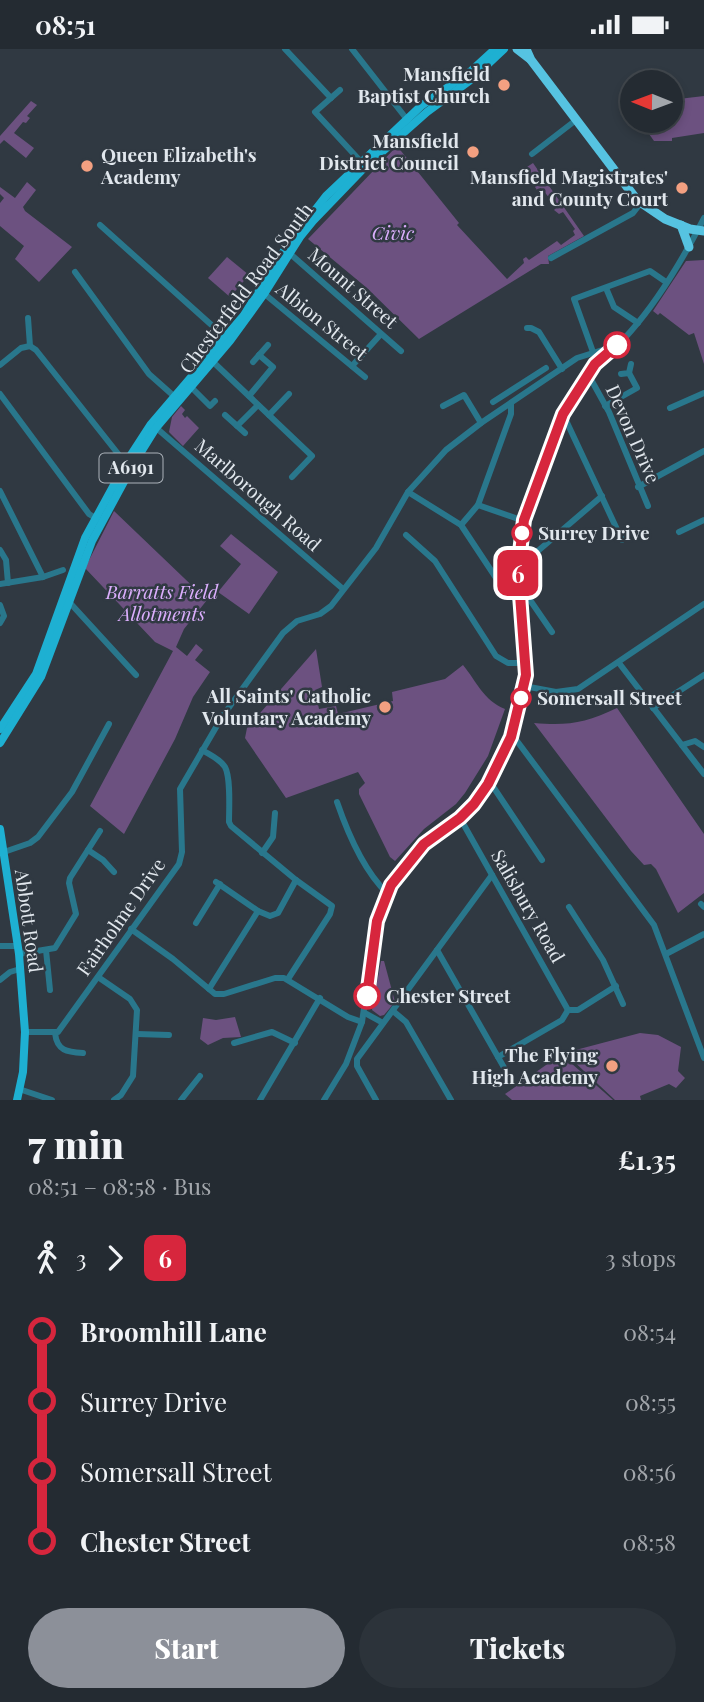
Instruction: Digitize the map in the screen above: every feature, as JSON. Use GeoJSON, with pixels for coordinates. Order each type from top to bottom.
{"type":"FeatureCollection","features":[{"type":"Feature","properties":{"kind":"highway"},"geometry":{"type":"LineString","coordinates":[[517,49],[531,60]]}},
{"type":"Feature","properties":{"kind":"highway"},"geometry":{"type":"LineString","coordinates":[[526,49],[531,60],[640,204],[665,219],[701,230]]}},
{"type":"Feature","properties":{"kind":"highway"},"geometry":{"type":"LineString","coordinates":[[681,225],[689,247]]}},
{"type":"Feature","properties":{"kind":"main road","name":"Chesterfield Road South"},"geometry":{"type":"LineString","coordinates":[[409,123],[472,79],[504,49]]}},
{"type":"Feature","properties":{"kind":"main road","name":"Chesterfield Road South"},"geometry":{"type":"LineString","coordinates":[[0,743],[41,677],[85,538],[99,520],[154,426],[228,339],[287,251],[363,164],[489,51]]}},
{"type":"Feature","properties":{"kind":"main road","name":"Chesterfield Road South"},"geometry":{"type":"LineString","coordinates":[[178,399],[192,388],[211,360]]}},
{"type":"Feature","properties":{"kind":"main road","name":"Chesterfield Road South"},"geometry":{"type":"LineString","coordinates":[[0,729],[4,719],[36,674],[65,602]]}},
{"type":"Feature","properties":{"kind":"main road","name":"Abbott Road"},"geometry":{"type":"LineString","coordinates":[[0,829],[19,950],[25,1032],[25,1055],[17,1100]]}},
{"type":"Feature","properties":{"kind":"street"},"geometry":{"type":"LineString","coordinates":[[352,49],[409,123]]}},
{"type":"Feature","properties":{"kind":"street"},"geometry":{"type":"LineString","coordinates":[[287,50],[331,98]]}},
{"type":"Feature","properties":{"kind":"street"},"geometry":{"type":"LineString","coordinates":[[340,90],[315,112],[363,164]]}},
{"type":"Feature","properties":{"kind":"street"},"geometry":{"type":"LineString","coordinates":[[532,154],[576,120]]}},
{"type":"Feature","properties":{"kind":"street"},"geometry":{"type":"LineString","coordinates":[[551,258],[633,213],[640,204]]}},
{"type":"Feature","properties":{"kind":"street"},"geometry":{"type":"LineString","coordinates":[[324,1100],[346,1064],[365,1013],[377,921],[391,885],[414,854],[460,818],[488,784],[511,737],[524,686],[525,663],[518,568],[524,520],[563,414],[595,364],[638,323],[701,230],[704,218]]}},
{"type":"Feature","properties":{"kind":"street"},"geometry":{"type":"LineString","coordinates":[[100,225],[228,339]]}},
{"type":"Feature","properties":{"kind":"street","name":"Mount Street"},"geometry":{"type":"LineString","coordinates":[[287,251],[401,351]]}},
{"type":"Feature","properties":{"kind":"street"},"geometry":{"type":"LineString","coordinates":[[564,251],[568,260]]}},
{"type":"Feature","properties":{"kind":"street"},"geometry":{"type":"LineString","coordinates":[[595,364],[574,299],[650,271],[666,282]]}},
{"type":"Feature","properties":{"kind":"street"},"geometry":{"type":"LineString","coordinates":[[75,272],[149,374],[178,399]]}},
{"type":"Feature","properties":{"kind":"street"},"geometry":{"type":"LineString","coordinates":[[606,288],[614,307],[638,323]]}},
{"type":"Feature","properties":{"kind":"street","name":"Albion Street"},"geometry":{"type":"LineString","coordinates":[[262,292],[365,377]]}},
{"type":"Feature","properties":{"kind":"street"},"geometry":{"type":"LineString","coordinates":[[28,318],[30,346]]}},
{"type":"Feature","properties":{"kind":"street"},"geometry":{"type":"LineString","coordinates":[[527,328],[535,329],[539,333],[562,369]]}},
{"type":"Feature","properties":{"kind":"street"},"geometry":{"type":"LineString","coordinates":[[352,366],[381,334]]}},
{"type":"Feature","properties":{"kind":"street"},"geometry":{"type":"LineString","coordinates":[[253,362],[268,345]]}},
{"type":"Feature","properties":{"kind":"street","name":"Fairholme Drive"},"geometry":{"type":"LineString","coordinates":[[55,1033],[179,865],[182,852],[180,789],[241,688],[283,633],[297,621],[320,614],[331,606],[374,547],[396,508],[446,450],[562,369],[590,353],[617,345]]}},
{"type":"Feature","properties":{"kind":"street"},"geometry":{"type":"LineString","coordinates":[[0,365],[21,348],[30,346],[36,350],[119,456],[130,463]]}},
{"type":"Feature","properties":{"kind":"street"},"geometry":{"type":"LineString","coordinates":[[249,396],[273,367],[259,355]]}},
{"type":"Feature","properties":{"kind":"street"},"geometry":{"type":"LineString","coordinates":[[211,360],[312,456],[292,476]]}},
{"type":"Feature","properties":{"kind":"street"},"geometry":{"type":"LineString","coordinates":[[605,406],[640,389],[629,373],[631,364]]}},
{"type":"Feature","properties":{"kind":"street"},"geometry":{"type":"LineString","coordinates":[[461,525],[478,505],[511,414],[508,405],[496,400],[546,368]]}},
{"type":"Feature","properties":{"kind":"street"},"geometry":{"type":"LineString","coordinates":[[621,374],[629,373]]}},
{"type":"Feature","properties":{"kind":"street","name":"Devon Drive"},"geometry":{"type":"LineString","coordinates":[[588,374],[605,406],[648,506]]}},
{"type":"Feature","properties":{"kind":"street"},"geometry":{"type":"LineString","coordinates":[[532,377],[537,385]]}},
{"type":"Feature","properties":{"kind":"street"},"geometry":{"type":"LineString","coordinates":[[192,388],[210,406],[215,401]]}},
{"type":"Feature","properties":{"kind":"street"},"geometry":{"type":"LineString","coordinates":[[670,408],[704,393]]}},
{"type":"Feature","properties":{"kind":"street"},"geometry":{"type":"LineString","coordinates":[[0,394],[89,514],[99,520]]}},
{"type":"Feature","properties":{"kind":"street"},"geometry":{"type":"LineString","coordinates":[[269,415],[289,394]]}},
{"type":"Feature","properties":{"kind":"street"},"geometry":{"type":"LineString","coordinates":[[443,406],[464,395],[481,423]]}},
{"type":"Feature","properties":{"kind":"street"},"geometry":{"type":"LineString","coordinates":[[237,426],[258,405]]}},
{"type":"Feature","properties":{"kind":"street"},"geometry":{"type":"LineString","coordinates":[[563,414],[622,540]]}},
{"type":"Feature","properties":{"kind":"street"},"geometry":{"type":"LineString","coordinates":[[225,415],[245,433]]}},
{"type":"Feature","properties":{"kind":"street","name":"Marlborough Road"},"geometry":{"type":"LineString","coordinates":[[154,426],[344,589]]}},
{"type":"Feature","properties":{"kind":"street"},"geometry":{"type":"LineString","coordinates":[[638,487],[704,451]]}},
{"type":"Feature","properties":{"kind":"street"},"geometry":{"type":"LineString","coordinates":[[0,491],[43,577]]}},
{"type":"Feature","properties":{"kind":"street"},"geometry":{"type":"LineString","coordinates":[[408,492],[461,525],[504,590],[519,602]]}},
{"type":"Feature","properties":{"kind":"street"},"geometry":{"type":"LineString","coordinates":[[518,568],[603,496]]}},
{"type":"Feature","properties":{"kind":"street"},"geometry":{"type":"LineString","coordinates":[[478,505],[524,520]]}},
{"type":"Feature","properties":{"kind":"street"},"geometry":{"type":"LineString","coordinates":[[679,532],[704,520]]}},
{"type":"Feature","properties":{"kind":"street"},"geometry":{"type":"LineString","coordinates":[[406,535],[435,561],[496,656],[508,663],[525,663]]}},
{"type":"Feature","properties":{"kind":"street"},"geometry":{"type":"LineString","coordinates":[[0,550],[6,560],[8,583]]}},
{"type":"Feature","properties":{"kind":"street"},"geometry":{"type":"LineString","coordinates":[[0,584],[43,577],[63,570]]}},
{"type":"Feature","properties":{"kind":"street"},"geometry":{"type":"LineString","coordinates":[[519,583],[552,632]]}},
{"type":"Feature","properties":{"kind":"street"},"geometry":{"type":"LineString","coordinates":[[65,602],[136,675]]}},
{"type":"Feature","properties":{"kind":"street"},"geometry":{"type":"LineString","coordinates":[[524,686],[569,692],[588,684],[704,604]]}},
{"type":"Feature","properties":{"kind":"street"},"geometry":{"type":"LineString","coordinates":[[0,605],[4,616],[0,623]]}},
{"type":"Feature","properties":{"kind":"street"},"geometry":{"type":"LineString","coordinates":[[619,663],[704,774]]}},
{"type":"Feature","properties":{"kind":"street"},"geometry":{"type":"LineString","coordinates":[[653,708],[704,675]]}},
{"type":"Feature","properties":{"kind":"street"},"geometry":{"type":"LineString","coordinates":[[4,852],[38,837],[72,792],[109,724]]}},
{"type":"Feature","properties":{"kind":"street"},"geometry":{"type":"LineString","coordinates":[[511,737],[517,741],[650,919],[666,954],[704,1058]]}},
{"type":"Feature","properties":{"kind":"street"},"geometry":{"type":"LineString","coordinates":[[682,745],[695,741],[704,747]]}},
{"type":"Feature","properties":{"kind":"street"},"geometry":{"type":"LineString","coordinates":[[202,750],[218,759],[228,774],[229,822],[262,853],[328,902],[332,910],[288,979]]}},
{"type":"Feature","properties":{"kind":"street"},"geometry":{"type":"LineString","coordinates":[[488,784],[542,860]]}},
{"type":"Feature","properties":{"kind":"street"},"geometry":{"type":"LineString","coordinates":[[337,802],[373,880],[387,893]]}},
{"type":"Feature","properties":{"kind":"street"},"geometry":{"type":"LineString","coordinates":[[262,853],[273,837],[275,813]]}},
{"type":"Feature","properties":{"kind":"street","name":"Salisbury Road"},"geometry":{"type":"LineString","coordinates":[[460,818],[568,1010]]}},
{"type":"Feature","properties":{"kind":"street"},"geometry":{"type":"LineString","coordinates":[[0,946],[19,950],[46,950],[57,946],[76,910],[69,883],[100,831]]}},
{"type":"Feature","properties":{"kind":"street"},"geometry":{"type":"LineString","coordinates":[[88,850],[115,872]]}},
{"type":"Feature","properties":{"kind":"street"},"geometry":{"type":"LineString","coordinates":[[376,1100],[357,1066],[359,1056],[492,874]]}},
{"type":"Feature","properties":{"kind":"street"},"geometry":{"type":"LineString","coordinates":[[196,923],[218,883],[266,916],[278,913],[296,880]]}},
{"type":"Feature","properties":{"kind":"street"},"geometry":{"type":"LineString","coordinates":[[569,907],[589,935],[623,1004]]}},
{"type":"Feature","properties":{"kind":"street"},"geometry":{"type":"LineString","coordinates":[[209,989],[258,911]]}},
{"type":"Feature","properties":{"kind":"street"},"geometry":{"type":"LineString","coordinates":[[131,929],[219,995],[275,978],[288,979],[348,1017],[362,1022]]}},
{"type":"Feature","properties":{"kind":"street"},"geometry":{"type":"LineString","coordinates":[[666,954],[704,934]]}},
{"type":"Feature","properties":{"kind":"street"},"geometry":{"type":"LineString","coordinates":[[46,950],[50,989]]}},
{"type":"Feature","properties":{"kind":"street"},"geometry":{"type":"LineString","coordinates":[[437,950],[510,1078]]}},
{"type":"Feature","properties":{"kind":"street"},"geometry":{"type":"LineString","coordinates":[[0,980],[20,968]]}},
{"type":"Feature","properties":{"kind":"street"},"geometry":{"type":"LineString","coordinates":[[98,977],[135,1004],[137,1010],[133,1076],[121,1095],[114,1100]]}},
{"type":"Feature","properties":{"kind":"street"},"geometry":{"type":"LineString","coordinates":[[498,1057],[562,1020],[568,1010],[578,1010],[616,986]]}},
{"type":"Feature","properties":{"kind":"street"},"geometry":{"type":"LineString","coordinates":[[260,1100],[320,998]]}},
{"type":"Feature","properties":{"kind":"street"},"geometry":{"type":"LineString","coordinates":[[393,1011],[406,1023],[451,1100]]}},
{"type":"Feature","properties":{"kind":"street"},"geometry":{"type":"LineString","coordinates":[[365,1013],[383,1023]]}},
{"type":"Feature","properties":{"kind":"street"},"geometry":{"type":"LineString","coordinates":[[25,1032],[55,1033],[57,1044],[62,1050],[83,1053]]}},
{"type":"Feature","properties":{"kind":"street"},"geometry":{"type":"LineString","coordinates":[[234,1043],[272,1032],[295,1043]]}},
{"type":"Feature","properties":{"kind":"street"},"geometry":{"type":"LineString","coordinates":[[137,1034],[169,1035]]}},
{"type":"Feature","properties":{"kind":"street"},"geometry":{"type":"LineString","coordinates":[[181,1100],[200,1076]]}},
{"type":"Feature","properties":{"kind":"street"},"geometry":{"type":"LineString","coordinates":[[19,1089],[52,1100]]}},
{"type":"Feature","properties":{"kind":"green space"},"geometry":{"type":"Polygon","coordinates":[[[704,96],[704,133],[672,138],[672,141],[654,141],[648,133],[683,133],[683,98],[704,96]]]}},
{"type":"Feature","properties":{"kind":"green space"},"geometry":{"type":"Polygon","coordinates":[[[31,101],[37,105],[27,116],[30,118],[26,123],[23,122],[14,133],[34,148],[26,158],[4,140],[0,144],[0,136],[31,101]]]}},
{"type":"Feature","properties":{"kind":"green space","name":"Civic"},"geometry":{"type":"Polygon","coordinates":[[[397,146],[459,223],[457,225],[507,279],[524,263],[523,259],[526,257],[529,260],[557,241],[561,245],[575,235],[575,229],[563,212],[559,214],[554,210],[557,207],[541,188],[537,190],[535,187],[538,183],[527,167],[533,163],[584,236],[548,256],[549,264],[541,264],[419,339],[367,288],[308,239],[397,146]]]}},
{"type":"Feature","properties":{"kind":"green space"},"geometry":{"type":"Polygon","coordinates":[[[27,182],[36,190],[23,207],[25,211],[72,247],[39,282],[15,259],[24,246],[0,226],[0,203],[4,198],[0,194],[0,187],[15,198],[27,182]]]}},
{"type":"Feature","properties":{"kind":"green space"},"geometry":{"type":"Polygon","coordinates":[[[227,257],[249,275],[230,297],[208,278],[227,257]]]}},
{"type":"Feature","properties":{"kind":"green space"},"geometry":{"type":"Polygon","coordinates":[[[704,260],[704,364],[694,333],[689,335],[660,313],[658,315],[653,311],[686,261],[704,260]]]}},
{"type":"Feature","properties":{"kind":"green space"},"geometry":{"type":"Polygon","coordinates":[[[181,406],[185,410],[182,414],[185,418],[187,416],[199,428],[183,446],[169,432],[172,417],[181,406]]]}},
{"type":"Feature","properties":{"kind":"green space","name":"Barratts Field Allotments"},"geometry":{"type":"Polygon","coordinates":[[[114,511],[207,600],[184,629],[176,647],[187,656],[196,644],[203,650],[195,660],[210,672],[193,697],[175,739],[124,834],[90,806],[173,651],[155,642],[85,568],[114,511]]]}},
{"type":"Feature","properties":{"kind":"green space"},"geometry":{"type":"Polygon","coordinates":[[[231,534],[278,572],[249,614],[218,592],[241,564],[220,546],[231,534]]]}},
{"type":"Feature","properties":{"kind":"green space","name":"All Saints' Catholic Voluntary Academy"},"geometry":{"type":"Polygon","coordinates":[[[316,649],[322,687],[315,690],[319,709],[336,706],[338,714],[393,701],[392,692],[445,679],[463,665],[486,696],[505,709],[488,756],[465,793],[456,804],[424,829],[395,861],[390,857],[359,794],[359,789],[365,783],[358,772],[286,798],[245,738],[247,728],[316,649]]]}},
{"type":"Feature","properties":{"kind":"green space"},"geometry":{"type":"Polygon","coordinates":[[[617,708],[704,834],[704,893],[678,913],[656,869],[651,864],[644,865],[631,851],[534,723],[576,722],[617,708]]]}},
{"type":"Feature","properties":{"kind":"green space"},"geometry":{"type":"Polygon","coordinates":[[[381,961],[384,961],[395,1002],[380,1016],[372,1010],[381,961]]]}},
{"type":"Feature","properties":{"kind":"green space"},"geometry":{"type":"Polygon","coordinates":[[[235,1017],[241,1037],[223,1038],[208,1045],[200,1039],[203,1018],[216,1020],[235,1017]]]}},
{"type":"Feature","properties":{"kind":"green space"},"geometry":{"type":"Polygon","coordinates":[[[640,1033],[658,1035],[681,1047],[678,1071],[685,1078],[676,1088],[669,1084],[640,1096],[641,1100],[615,1100],[568,1056],[568,1052],[640,1033]]]}},
{"type":"Feature","properties":{"kind":"green space"},"geometry":{"type":"Polygon","coordinates":[[[563,1056],[613,1100],[512,1100],[505,1094],[553,1060],[563,1056]]]}},
{"type":"Feature","properties":{"kind":"bus line","name":"6"},"geometry":{"type":"LineString","coordinates":[[367,996],[377,921],[391,885],[424,844],[460,818],[474,804],[488,784],[511,737],[526,675],[518,568],[524,520],[563,414],[595,364],[617,345]]}},
{"type":"Feature","properties":{"kind":"place","name":"Mansfield Baptist Church"},"geometry":{"type":"Point","coordinates":[504,85]}},
{"type":"Feature","properties":{"kind":"place","name":"Mansfield District Council"},"geometry":{"type":"Point","coordinates":[473,152]}},
{"type":"Feature","properties":{"kind":"place","name":"Queen Elizabeth's Academy"},"geometry":{"type":"Point","coordinates":[87,166]}},
{"type":"Feature","properties":{"kind":"place","name":"Mansfield Magistrates' and County Court"},"geometry":{"type":"Point","coordinates":[682,188]}},
{"type":"Feature","properties":{"kind":"place","name":"Surrey Drive"},"geometry":{"type":"Point","coordinates":[522,533]}},
{"type":"Feature","properties":{"kind":"place","name":"Somersall Street"},"geometry":{"type":"Point","coordinates":[521,698]}},
{"type":"Feature","properties":{"kind":"place","name":"All Saints' Catholic Voluntary Academy"},"geometry":{"type":"Point","coordinates":[385,707]}},
{"type":"Feature","properties":{"kind":"place","name":"Chester Street"},"geometry":{"type":"Point","coordinates":[367,996]}},
{"type":"Feature","properties":{"kind":"place","name":"The Flying High Academy"},"geometry":{"type":"Point","coordinates":[612,1066]}}]}
